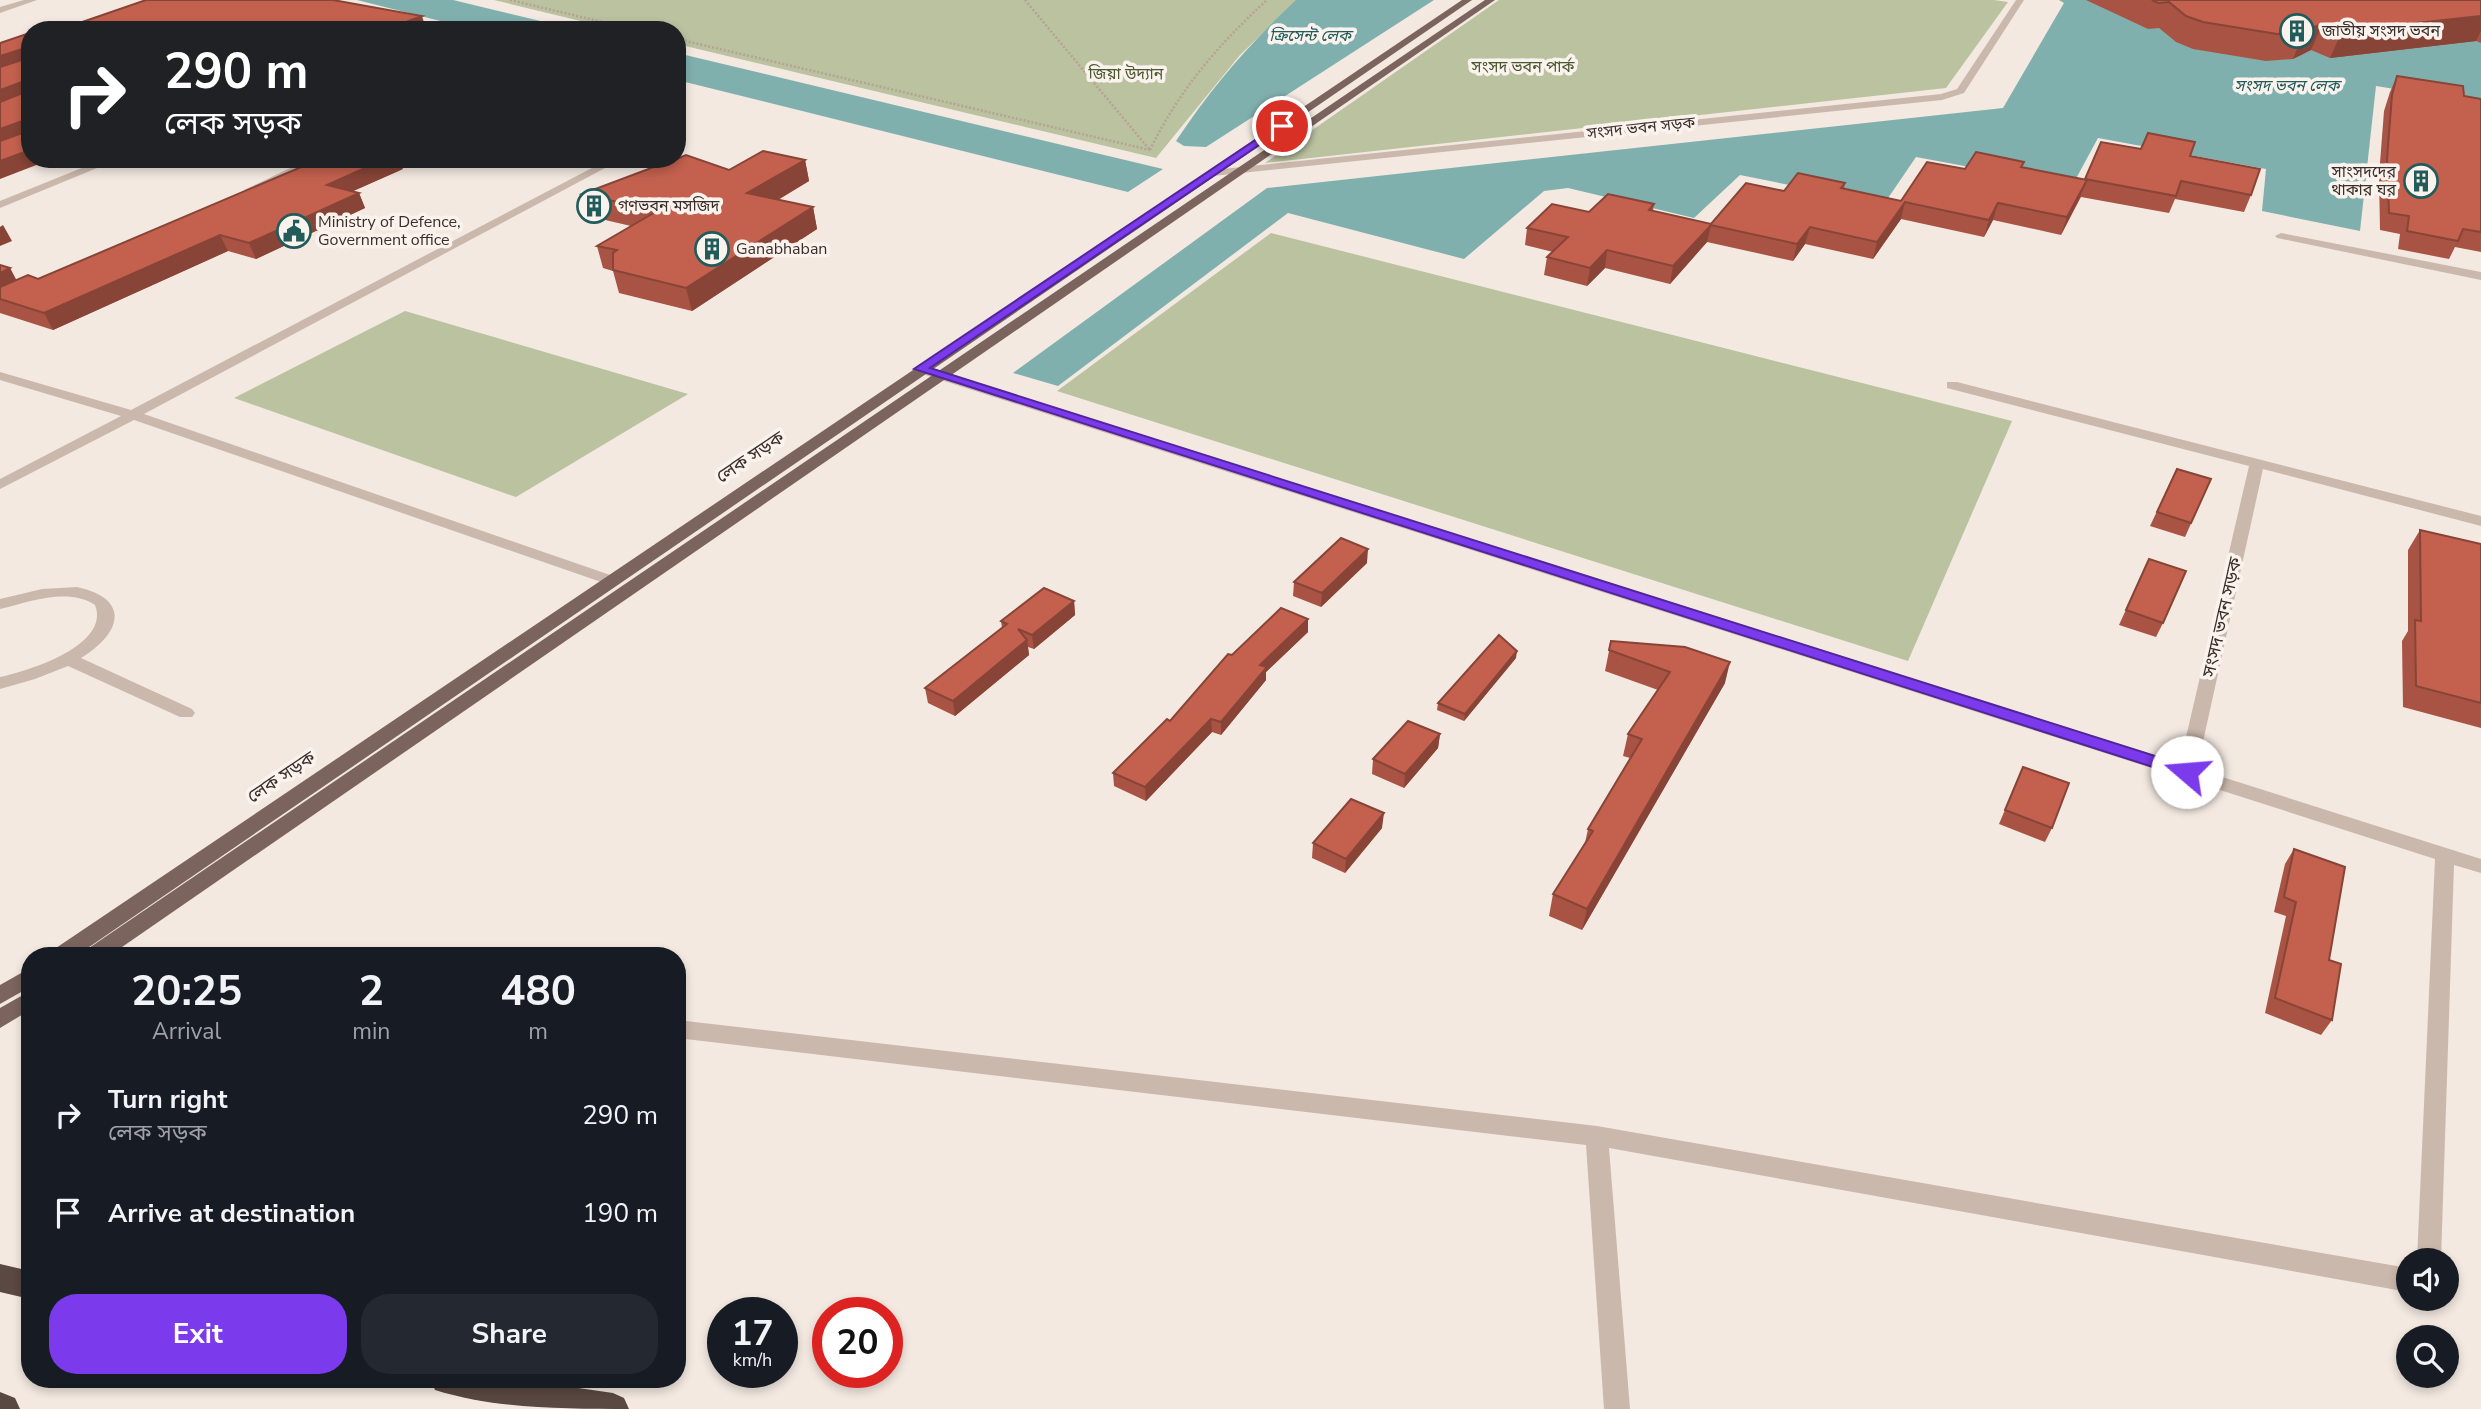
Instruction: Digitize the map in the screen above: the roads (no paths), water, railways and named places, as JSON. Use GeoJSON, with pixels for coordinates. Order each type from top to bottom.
{"type":"FeatureCollection","features":[{"type":"Feature","properties":{"kind":"highway"},"geometry":{"type":"LineString","coordinates":[[0,1278],[21,1283]]}},
{"type":"Feature","properties":{"kind":"highway"},"geometry":{"type":"LineString","coordinates":[[486,1388],[536,1399],[613,1409]]}},
{"type":"Feature","properties":{"kind":"main road","name":"লেক সড়ক"},"geometry":{"type":"LineString","coordinates":[[73,947],[920,369],[1468,0]]}},
{"type":"Feature","properties":{"kind":"main road"},"geometry":{"type":"LineString","coordinates":[[106,947],[1491,0]]}},
{"type":"Feature","properties":{"kind":"main road"},"geometry":{"type":"LineString","coordinates":[[0,996],[21,982]]}},
{"type":"Feature","properties":{"kind":"main road"},"geometry":{"type":"LineString","coordinates":[[0,1019],[21,1005]]}},
{"type":"Feature","properties":{"kind":"street"},"geometry":{"type":"LineString","coordinates":[[0,10],[33,0]]}},
{"type":"Feature","properties":{"kind":"street","name":"সংসদ ভবন সড়ক"},"geometry":{"type":"LineString","coordinates":[[1213,173],[1942,97],[1961,91],[2020,0]]}},
{"type":"Feature","properties":{"kind":"street"},"geometry":{"type":"LineString","coordinates":[[0,202],[81,168]]}},
{"type":"Feature","properties":{"kind":"street"},"geometry":{"type":"LineString","coordinates":[[0,202],[90,168]]}},
{"type":"Feature","properties":{"kind":"street"},"geometry":{"type":"LineString","coordinates":[[242,193],[298,168]]}},
{"type":"Feature","properties":{"kind":"street"},"geometry":{"type":"LineString","coordinates":[[0,485],[600,168]]}},
{"type":"Feature","properties":{"kind":"street"},"geometry":{"type":"LineString","coordinates":[[2281,236],[2481,276]]}},
{"type":"Feature","properties":{"kind":"street"},"geometry":{"type":"LineString","coordinates":[[920,369],[2481,866]]}},
{"type":"Feature","properties":{"kind":"street"},"geometry":{"type":"LineString","coordinates":[[0,376],[133,415],[610,580]]}},
{"type":"Feature","properties":{"kind":"street"},"geometry":{"type":"LineString","coordinates":[[1952,385],[2481,521]]}},
{"type":"Feature","properties":{"kind":"street","name":"সংসদ ভবন সড়ক"},"geometry":{"type":"LineString","coordinates":[[2187,772],[2257,463]]}},
{"type":"Feature","properties":{"kind":"street"},"geometry":{"type":"LineString","coordinates":[[0,604],[45,593],[69,592],[89,595],[102,603],[107,614],[103,628],[90,644],[68,659],[39,673],[0,683]]}},
{"type":"Feature","properties":{"kind":"street"},"geometry":{"type":"LineString","coordinates":[[68,659],[186,713]]}},
{"type":"Feature","properties":{"kind":"street"},"geometry":{"type":"LineString","coordinates":[[2429,1248],[2445,855]]}},
{"type":"Feature","properties":{"kind":"street"},"geometry":{"type":"LineString","coordinates":[[686,1030],[1597,1136],[2396,1278]]}},
{"type":"Feature","properties":{"kind":"street"},"geometry":{"type":"LineString","coordinates":[[1597,1136],[1617,1409]]}},
{"type":"Feature","properties":{"kind":"water"},"geometry":{"type":"Polygon","coordinates":[[[357,0],[453,0],[540,21],[440,21],[357,0]]]}},
{"type":"Feature","properties":{"kind":"water","name":"ক্রিসেন্ট লেক"},"geometry":{"type":"Polygon","coordinates":[[[1296,0],[1434,0],[1206,147],[1184,146],[1176,141],[1232,67],[1296,0]]]}},
{"type":"Feature","properties":{"kind":"water","name":"সংসদ ভবন লেক"},"geometry":{"type":"Polygon","coordinates":[[[2059,0],[2481,0],[2481,103],[2376,86],[2360,231],[2262,211],[2266,169],[2098,138],[2072,186],[1916,157],[1884,204],[1740,175],[1694,218],[1568,188],[1544,191],[1464,259],[1288,213],[1058,386],[1013,373],[1267,188],[2003,108],[2064,3],[2059,0]]]}},
{"type":"Feature","properties":{"kind":"water"},"geometry":{"type":"Polygon","coordinates":[[[686,55],[1163,169],[1128,192],[686,82],[686,55]]]}},
{"type":"Feature","properties":{"kind":"place","name":"জাতীয় সংসদ ভবন"},"geometry":{"type":"Point","coordinates":[2297,31]}},
{"type":"Feature","properties":{"kind":"place","name":"সাংসদদের থাকার ঘর"},"geometry":{"type":"Point","coordinates":[2421,181]}},
{"type":"Feature","properties":{"kind":"place","name":"গণভবন মসজিদ"},"geometry":{"type":"Point","coordinates":[594,206]}},
{"type":"Feature","properties":{"kind":"place","name":"Ministry of Defence, Government office"},"geometry":{"type":"Point","coordinates":[294,231]}},
{"type":"Feature","properties":{"kind":"place","name":"Ganabhaban"},"geometry":{"type":"Point","coordinates":[712,249]}},
{"type":"Feature","properties":{"kind":"park label","name":"সংসদ ভবন পার্ক"},"geometry":{"type":"Point","coordinates":[1523,67]}},
{"type":"Feature","properties":{"kind":"park label","name":"জিয়া উদ্যান"},"geometry":{"type":"Point","coordinates":[1126,74]}}]}
